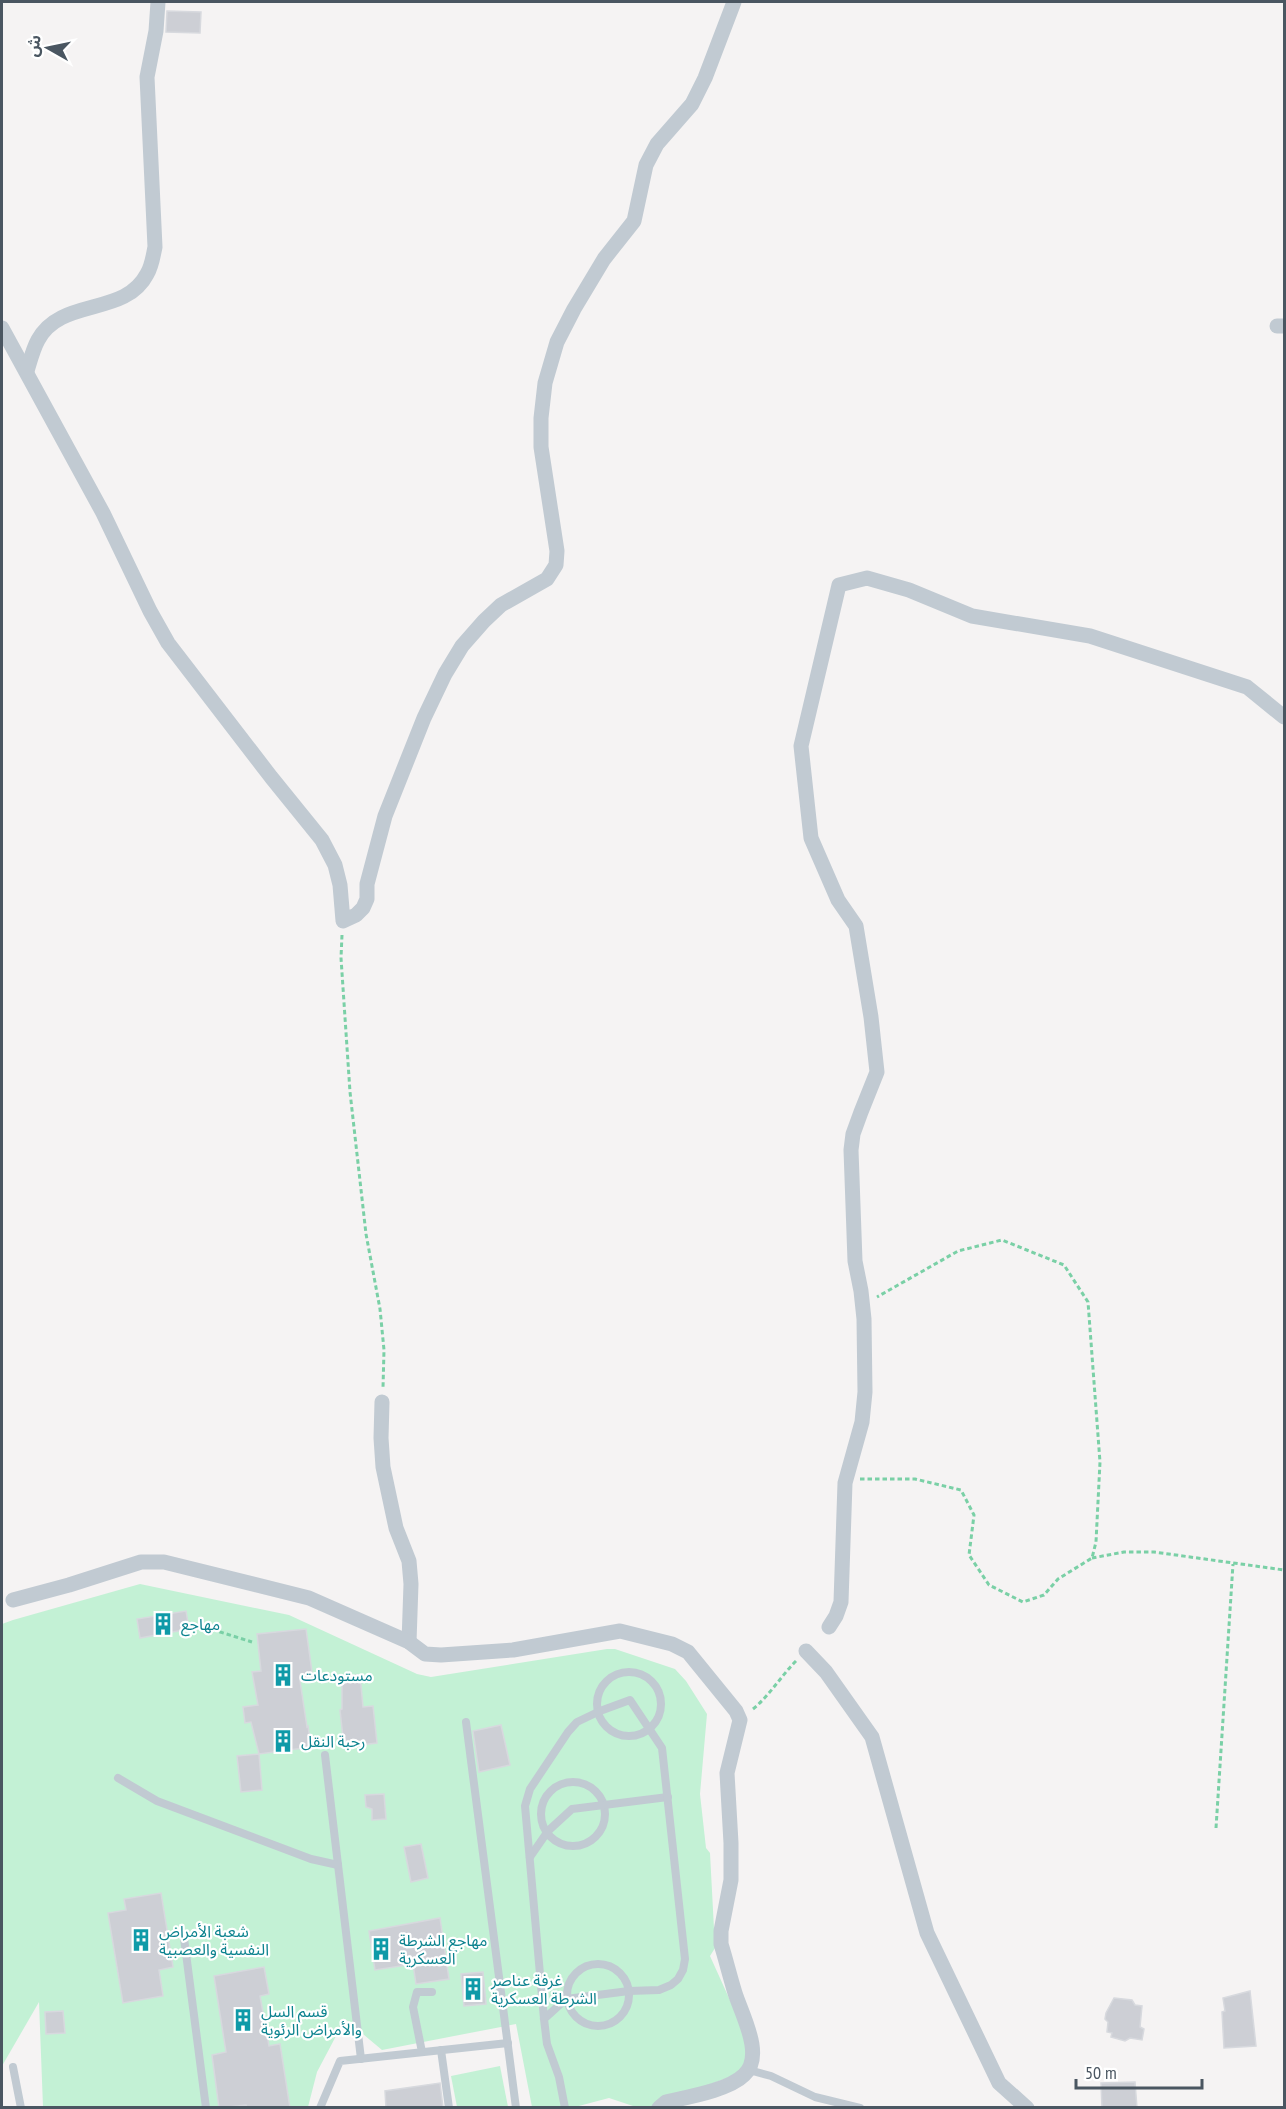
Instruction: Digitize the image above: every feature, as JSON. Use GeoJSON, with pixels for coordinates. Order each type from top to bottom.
{"type":"FeatureCollection","features":[{"type":"Feature","properties":{"kind":"street"},"geometry":{"type":"LineString","coordinates":[[27,371],[38,339],[49,326],[61,317],[80,309],[115,301],[128,295],[141,284],[148,273],[155,247],[147,77],[156,31],[158,2]]}},
{"type":"Feature","properties":{"kind":"street"},"geometry":{"type":"LineString","coordinates":[[2,328],[103,513],[168,643],[322,840],[334,865],[340,885],[343,921],[356,915],[363,908],[367,899],[375,850],[385,816],[424,718],[445,674],[462,646],[484,621],[501,605],[528,592],[547,579],[556,565],[557,551],[541,447],[541,418],[545,383],[557,342],[604,259],[634,221],[646,165],[657,144],[692,104],[705,78],[734,2]]}},
{"type":"Feature","properties":{"kind":"street"},"geometry":{"type":"LineString","coordinates":[[829,1627],[841,1602],[844,1554],[843,1515],[847,1478],[862,1422],[865,1392],[863,1305],[855,1261],[851,1150],[853,1134],[877,1072],[871,1017],[856,926],[838,900],[811,838],[801,746],[839,585],[867,578],[909,590],[972,616],[1090,636],[1247,687],[1284,717]]}},
{"type":"Feature","properties":{"kind":"street"},"geometry":{"type":"LineString","coordinates":[[382,1402],[383,1467],[396,1528],[409,1561],[410,1642]]}},
{"type":"Feature","properties":{"kind":"street"},"geometry":{"type":"LineString","coordinates":[[13,1600],[141,1562],[164,1562],[309,1598],[410,1642],[425,1654],[513,1650],[620,1631],[672,1644],[688,1652],[736,1711],[740,1720],[727,1773],[731,1880],[721,1931],[722,1944],[752,2042],[753,2061],[743,2077],[730,2084],[666,2102],[659,2108]]}},
{"type":"Feature","properties":{"kind":"street"},"geometry":{"type":"LineString","coordinates":[[806,1651],[826,1672],[872,1737],[927,1933],[999,2083],[1027,2108]]}},
{"type":"Feature","properties":{"kind":"lane"},"geometry":{"type":"LineString","coordinates":[[636,1672],[651,1680],[660,1694],[661,1711],[653,1726],[649,1728],[639,1735],[623,1736],[608,1728],[598,1712],[598,1697],[606,1683],[620,1673],[636,1672]]}},
{"type":"Feature","properties":{"kind":"lane"},"geometry":{"type":"LineString","coordinates":[[544,2019],[566,2000],[629,1991],[659,1990],[671,1985],[678,1979],[686,1959],[662,1748],[630,1700],[578,1722],[568,1732],[530,1789],[525,1806],[544,2019],[547,2044],[559,2077],[565,2108]]}},
{"type":"Feature","properties":{"kind":"lane"},"geometry":{"type":"LineString","coordinates":[[466,1722],[516,2108]]}},
{"type":"Feature","properties":{"kind":"lane"},"geometry":{"type":"LineString","coordinates":[[325,1755],[361,2059]]}},
{"type":"Feature","properties":{"kind":"lane"},"geometry":{"type":"LineString","coordinates":[[118,1778],[157,1802],[311,1859],[338,1864]]}},
{"type":"Feature","properties":{"kind":"lane"},"geometry":{"type":"LineString","coordinates":[[568,1782],[584,1784],[598,1794],[603,1805],[603,1826],[593,1839],[578,1846],[561,1844],[547,1833],[541,1819],[542,1802],[552,1789],[568,1782]]}},
{"type":"Feature","properties":{"kind":"lane"},"geometry":{"type":"LineString","coordinates":[[530,1857],[547,1833],[572,1809],[668,1797]]}},
{"type":"Feature","properties":{"kind":"lane"},"geometry":{"type":"LineString","coordinates":[[184,1938],[206,2108]]}},
{"type":"Feature","properties":{"kind":"lane"},"geometry":{"type":"LineString","coordinates":[[593,1962],[610,1964],[623,1974],[629,1991],[628,2006],[618,2020],[603,2026],[586,2025],[573,2015],[566,2000],[568,1983],[578,1969],[593,1962]]}},
{"type":"Feature","properties":{"kind":"lane"},"geometry":{"type":"LineString","coordinates":[[422,2052],[413,2007],[417,1992],[432,1992]]}},
{"type":"Feature","properties":{"kind":"lane"},"geometry":{"type":"LineString","coordinates":[[320,2108],[340,2061],[508,2043]]}},
{"type":"Feature","properties":{"kind":"lane"},"geometry":{"type":"LineString","coordinates":[[441,2050],[449,2108]]}},
{"type":"Feature","properties":{"kind":"lane"},"geometry":{"type":"LineString","coordinates":[[13,2067],[21,2108]]}},
{"type":"Feature","properties":{"kind":"lane"},"geometry":{"type":"LineString","coordinates":[[749,2070],[771,2076],[815,2097],[860,2108]]}},
{"type":"Feature","properties":{"kind":"path"},"geometry":{"type":"LineString","coordinates":[[343,921],[341,958],[350,1092],[366,1234],[380,1309],[384,1350],[382,1402]]}},
{"type":"Feature","properties":{"kind":"path"},"geometry":{"type":"LineString","coordinates":[[863,1305],[958,1251],[1002,1240],[1064,1265],[1088,1302],[1100,1462],[1096,1542],[1092,1558]]}},
{"type":"Feature","properties":{"kind":"path"},"geometry":{"type":"LineString","coordinates":[[847,1478],[915,1479],[961,1490],[974,1515],[969,1556],[989,1585],[1023,1602],[1044,1595],[1058,1579],[1092,1558],[1124,1552],[1154,1552],[1284,1570]]}},
{"type":"Feature","properties":{"kind":"path"},"geometry":{"type":"LineString","coordinates":[[1216,1828],[1233,1564]]}},
{"type":"Feature","properties":{"kind":"path"},"geometry":{"type":"LineString","coordinates":[[198,1625],[252,1642]]}},
{"type":"Feature","properties":{"kind":"path"},"geometry":{"type":"LineString","coordinates":[[740,1720],[767,1698],[786,1671],[806,1651]]}},
{"type":"Feature","properties":{"kind":"green space"},"geometry":{"type":"Polygon","coordinates":[[[140,1584],[289,1615],[417,1674],[431,1677],[607,1649],[615,1649],[675,1669],[686,1681],[707,1714],[700,1794],[706,1848],[710,1853],[715,1948],[710,1956],[752,2049],[740,2073],[650,2107],[636,2107],[609,2098],[575,2107],[532,2107],[516,2024],[382,2050],[345,2019],[317,2072],[308,2107],[43,2107],[39,2002],[2,2066],[2,1624],[140,1584]]]}},
{"type":"Feature","properties":{"kind":"green space"},"geometry":{"type":"Polygon","coordinates":[[[500,2066],[508,2107],[457,2107],[451,2076],[500,2066]]]}},
{"type":"Feature","properties":{"kind":"building"},"geometry":{"type":"Polygon","coordinates":[[[167,11],[201,12],[200,33],[166,32],[167,11]]]}},
{"type":"Feature","properties":{"kind":"building","name":"مهاجع"},"geometry":{"type":"Polygon","coordinates":[[[186,1611],[189,1629],[140,1638],[137,1619],[186,1611]]]}},
{"type":"Feature","properties":{"kind":"building"},"geometry":{"type":"Polygon","coordinates":[[[306,1629],[313,1679],[300,1681],[311,1747],[259,1754],[251,1722],[245,1723],[243,1707],[258,1705],[252,1672],[261,1671],[257,1634],[306,1629]]]}},
{"type":"Feature","properties":{"kind":"building"},"geometry":{"type":"Polygon","coordinates":[[[360,1675],[363,1707],[373,1706],[377,1743],[344,1747],[340,1710],[342,1709],[342,1676],[360,1675]]]}},
{"type":"Feature","properties":{"kind":"building"},"geometry":{"type":"Polygon","coordinates":[[[501,1725],[510,1765],[479,1772],[473,1731],[501,1725]]]}},
{"type":"Feature","properties":{"kind":"building","name":"رحبة النقل"},"geometry":{"type":"Polygon","coordinates":[[[259,1754],[262,1790],[241,1792],[237,1756],[259,1754]]]}},
{"type":"Feature","properties":{"kind":"building"},"geometry":{"type":"Polygon","coordinates":[[[384,1794],[386,1819],[372,1820],[372,1809],[366,1807],[365,1795],[384,1794]]]}},
{"type":"Feature","properties":{"kind":"building","name":"مهاجع الشرطة العسكرية"},"geometry":{"type":"Polygon","coordinates":[[[421,1844],[428,1878],[411,1882],[404,1847],[421,1844]]]}},
{"type":"Feature","properties":{"kind":"building","name":"شعبة الأمراض النفسية والعصبية"},"geometry":{"type":"Polygon","coordinates":[[[161,1893],[173,1967],[159,1970],[163,1996],[123,2003],[108,1913],[126,1910],[124,1899],[161,1893]]]}},
{"type":"Feature","properties":{"kind":"building"},"geometry":{"type":"Polygon","coordinates":[[[440,1918],[449,1979],[416,1984],[413,1964],[375,1970],[369,1931],[440,1918]]]}},
{"type":"Feature","properties":{"kind":"building","name":"قسم السل والأمراض الرئوية"},"geometry":{"type":"Polygon","coordinates":[[[264,1967],[269,1994],[260,1996],[269,2046],[280,2044],[290,2108],[247,2108],[246,2105],[219,2108],[212,2055],[226,2052],[214,1976],[264,1967]]]}},
{"type":"Feature","properties":{"kind":"building","name":"غرفة عناصر الشرطة العسكرية"},"geometry":{"type":"Polygon","coordinates":[[[483,1972],[486,2004],[464,2006],[461,1974],[483,1972]]]}},
{"type":"Feature","properties":{"kind":"building"},"geometry":{"type":"Polygon","coordinates":[[[1250,1991],[1256,2046],[1224,2048],[1223,1998],[1250,1991]]]}},
{"type":"Feature","properties":{"kind":"building"},"geometry":{"type":"Polygon","coordinates":[[[1114,1998],[1132,2000],[1135,2005],[1142,2006],[1140,2027],[1144,2029],[1142,2040],[1130,2038],[1125,2041],[1111,2037],[1112,2033],[1107,2032],[1106,2013],[1114,1998]]]}},
{"type":"Feature","properties":{"kind":"building"},"geometry":{"type":"Polygon","coordinates":[[[63,2011],[65,2033],[46,2034],[45,2012],[63,2011]]]}},
{"type":"Feature","properties":{"kind":"building"},"geometry":{"type":"Polygon","coordinates":[[[1135,2082],[1137,2108],[1102,2108],[1101,2083],[1135,2082]]]}},
{"type":"Feature","properties":{"kind":"building"},"geometry":{"type":"Polygon","coordinates":[[[440,2083],[443,2108],[386,2108],[385,2091],[440,2083]]]}},
{"type":"Feature","properties":{"kind":"place","name":"مهاجع"},"geometry":{"type":"Point","coordinates":[163,1624]}},
{"type":"Feature","properties":{"kind":"place","name":"مستودعات"},"geometry":{"type":"Point","coordinates":[283,1675]}},
{"type":"Feature","properties":{"kind":"place","name":"رحبة النقل"},"geometry":{"type":"Point","coordinates":[283,1741]}},
{"type":"Feature","properties":{"kind":"place","name":"شعبة الأمراض النفسية والعصبية"},"geometry":{"type":"Point","coordinates":[141,1940]}},
{"type":"Feature","properties":{"kind":"place","name":"مهاجع الشرطة العسكرية"},"geometry":{"type":"Point","coordinates":[381,1949]}},
{"type":"Feature","properties":{"kind":"place","name":"غرفة عناصر الشرطة العسكرية"},"geometry":{"type":"Point","coordinates":[473,1989]}},
{"type":"Feature","properties":{"kind":"place","name":"قسم السل والأمراض الرئوية"},"geometry":{"type":"Point","coordinates":[243,2020]}}]}
